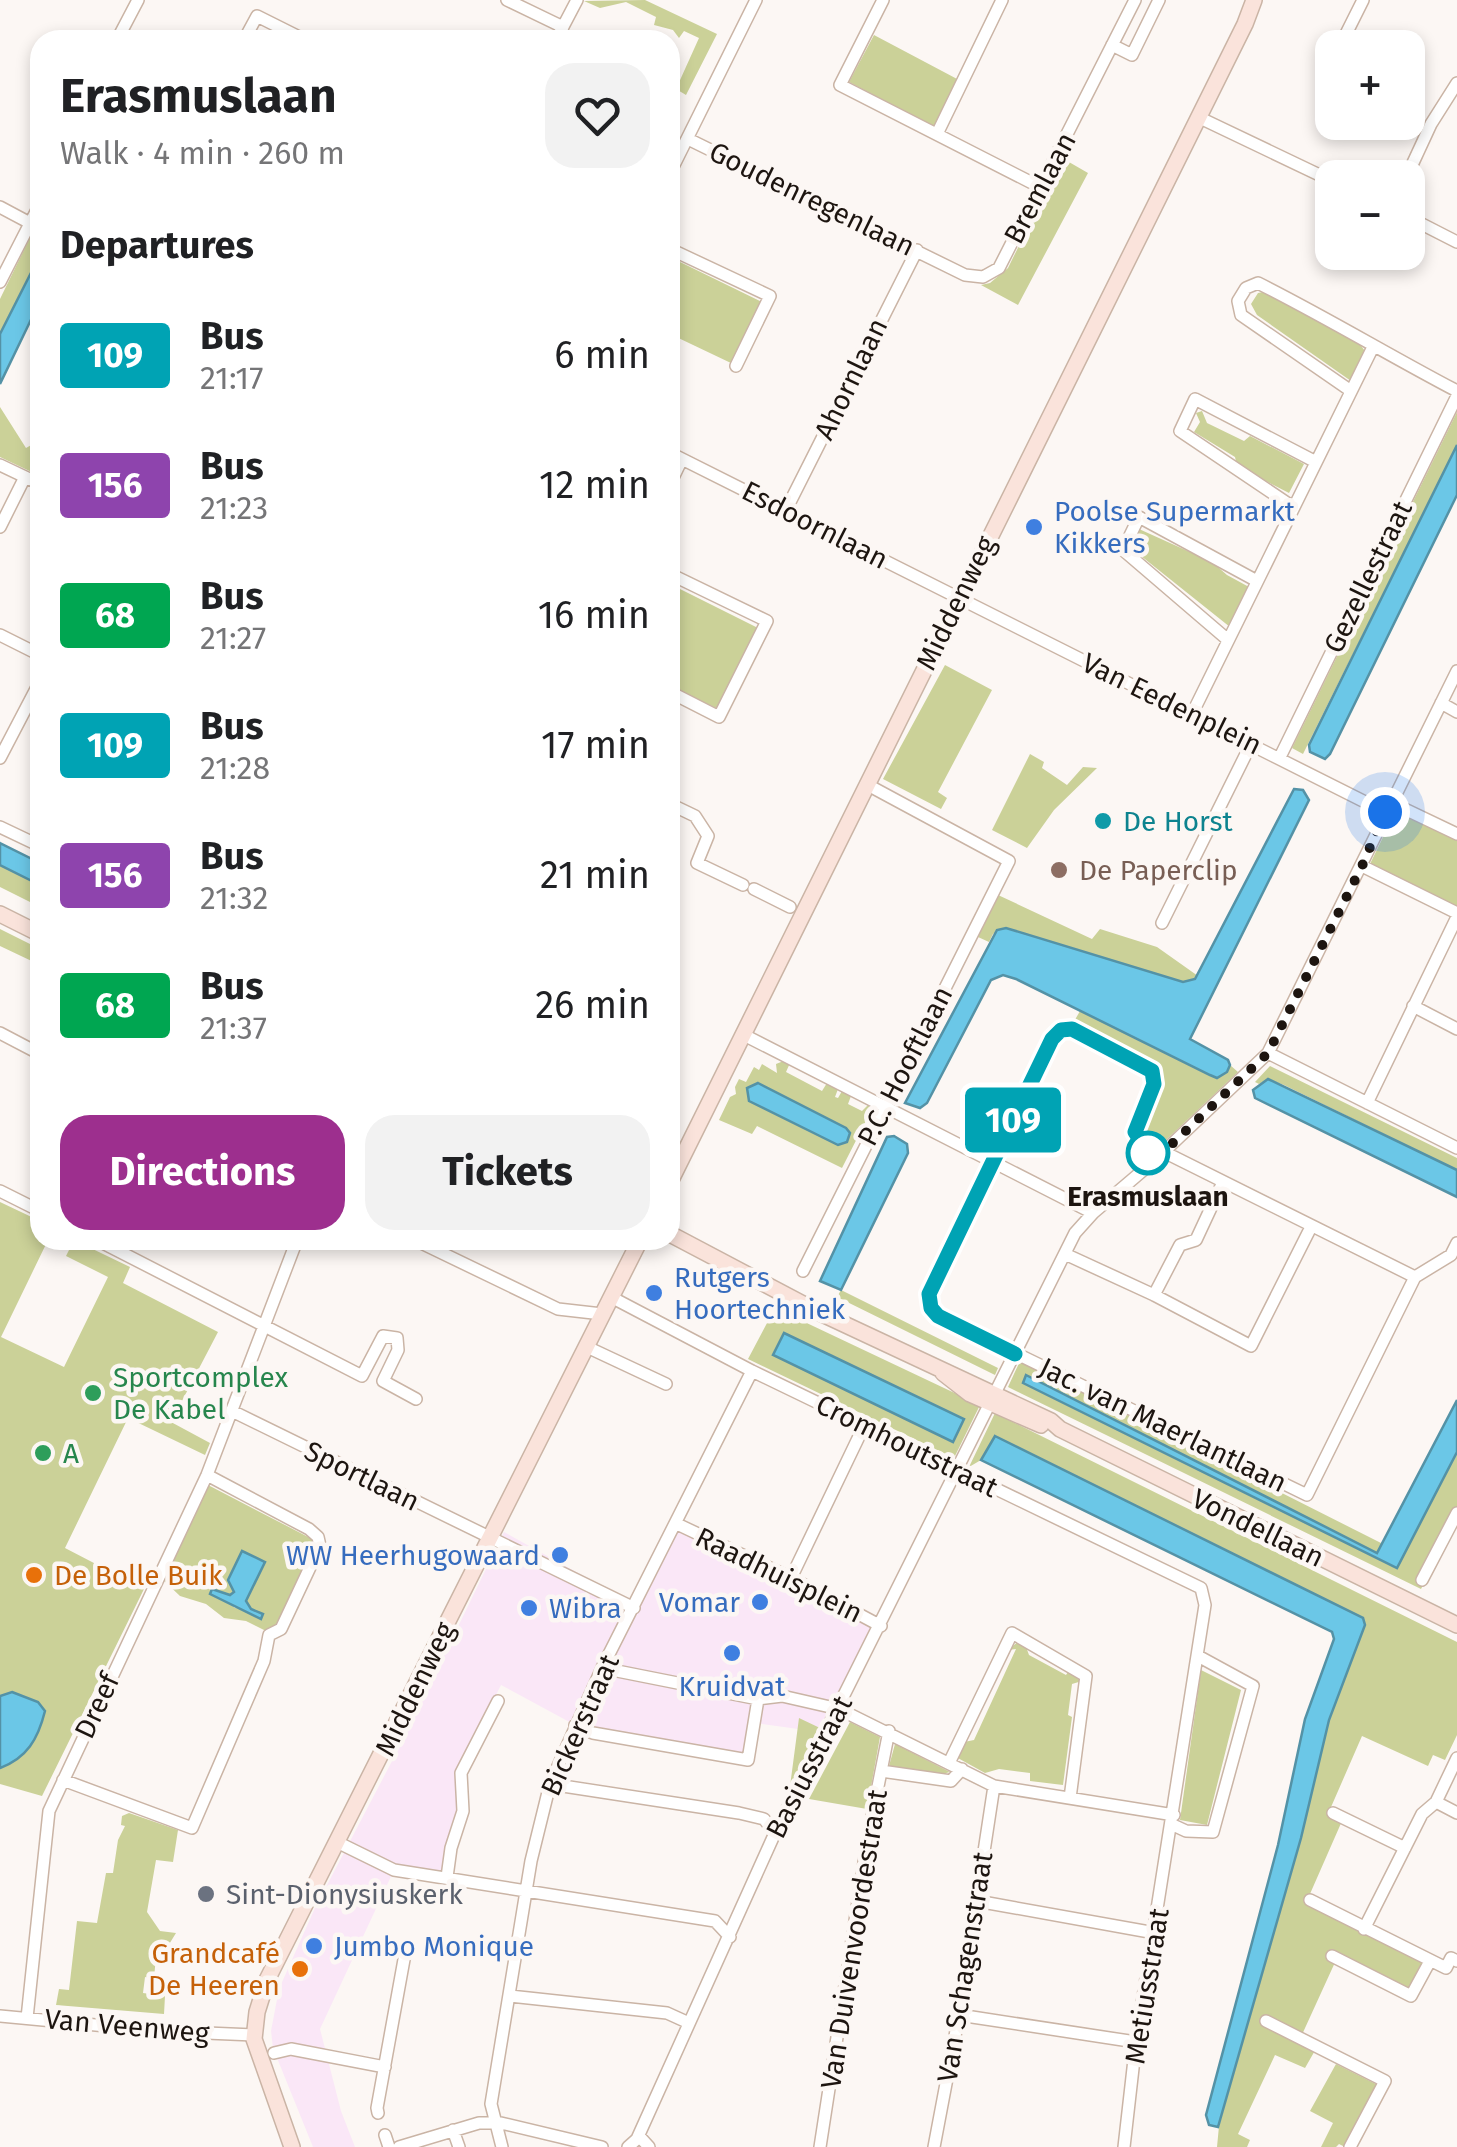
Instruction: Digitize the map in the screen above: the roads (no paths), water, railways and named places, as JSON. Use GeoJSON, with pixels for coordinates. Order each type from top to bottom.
{"type":"FeatureCollection","features":[{"type":"Feature","properties":{"kind":"street"},"geometry":{"type":"LineString","coordinates":[[123,30],[138,0]]}},
{"type":"Feature","properties":{"kind":"street"},"geometry":{"type":"LineString","coordinates":[[507,0],[563,27]]}},
{"type":"Feature","properties":{"kind":"street"},"geometry":{"type":"LineString","coordinates":[[561,30],[577,0]]}},
{"type":"Feature","properties":{"kind":"street"},"geometry":{"type":"LineString","coordinates":[[680,154],[756,0]]}},
{"type":"Feature","properties":{"kind":"street"},"geometry":{"type":"LineString","coordinates":[[884,0],[840,86],[1040,187]]}},
{"type":"Feature","properties":{"kind":"street"},"geometry":{"type":"LineString","coordinates":[[937,134],[1002,0]]}},
{"type":"Feature","properties":{"kind":"street","name":"Bremlaan"},"geometry":{"type":"LineString","coordinates":[[936,260],[974,278],[999,268],[1135,0]]}},
{"type":"Feature","properties":{"kind":"street"},"geometry":{"type":"LineString","coordinates":[[1112,45],[1132,56],[1159,0]]}},
{"type":"Feature","properties":{"kind":"street","name":"Middenweg"},"geometry":{"type":"LineString","coordinates":[[680,1161],[1254,0]]}},
{"type":"Feature","properties":{"kind":"street","name":"Middenweg"},"geometry":{"type":"LineString","coordinates":[[1245,24],[1263,0]]}},
{"type":"Feature","properties":{"kind":"street"},"geometry":{"type":"LineString","coordinates":[[1349,30],[1363,0]]}},
{"type":"Feature","properties":{"kind":"street"},"geometry":{"type":"LineString","coordinates":[[249,30],[257,16],[285,30]]}},
{"type":"Feature","properties":{"kind":"street"},"geometry":{"type":"LineString","coordinates":[[1414,160],[1430,124],[1457,83]]}},
{"type":"Feature","properties":{"kind":"street"},"geometry":{"type":"LineString","coordinates":[[1198,117],[1315,173]]}},
{"type":"Feature","properties":{"kind":"street","name":"Goudenregenlaan"},"geometry":{"type":"LineString","coordinates":[[688,139],[936,260]]}},
{"type":"Feature","properties":{"kind":"street"},"geometry":{"type":"LineString","coordinates":[[0,207],[30,222],[0,282]]}},
{"type":"Feature","properties":{"kind":"street"},"geometry":{"type":"LineString","coordinates":[[1425,226],[1457,242]]}},
{"type":"Feature","properties":{"kind":"street","name":"Ahornlaan"},"geometry":{"type":"LineString","coordinates":[[786,510],[917,250]]}},
{"type":"Feature","properties":{"kind":"street"},"geometry":{"type":"LineString","coordinates":[[680,254],[770,296],[736,366]]}},
{"type":"Feature","properties":{"kind":"street"},"geometry":{"type":"LineString","coordinates":[[1352,391],[1241,315],[1238,301],[1252,285],[1258,283],[1346,328],[1457,394]]}},
{"type":"Feature","properties":{"kind":"street"},"geometry":{"type":"LineString","coordinates":[[1192,714],[1374,346]]}},
{"type":"Feature","properties":{"kind":"street","name":"Gezellestraat"},"geometry":{"type":"LineString","coordinates":[[1280,757],[1457,394]]}},
{"type":"Feature","properties":{"kind":"street"},"geometry":{"type":"LineString","coordinates":[[1293,507],[1180,431],[1195,399],[1316,462]]}},
{"type":"Feature","properties":{"kind":"street","name":"Esdoornlaan"},"geometry":{"type":"LineString","coordinates":[[680,458],[959,597]]}},
{"type":"Feature","properties":{"kind":"street"},"geometry":{"type":"LineString","coordinates":[[0,465],[30,479]]}},
{"type":"Feature","properties":{"kind":"street"},"geometry":{"type":"LineString","coordinates":[[0,527],[25,477]]}},
{"type":"Feature","properties":{"kind":"street"},"geometry":{"type":"LineString","coordinates":[[1228,640],[1123,550],[1139,518],[1256,581]]}},
{"type":"Feature","properties":{"kind":"street"},"geometry":{"type":"LineString","coordinates":[[680,579],[767,621],[719,717],[680,697]]}},
{"type":"Feature","properties":{"kind":"street","name":"Van Eedenplein"},"geometry":{"type":"LineString","coordinates":[[959,597],[1251,744],[1388,808],[1457,834]]}},
{"type":"Feature","properties":{"kind":"street"},"geometry":{"type":"LineString","coordinates":[[0,635],[30,650]]}},
{"type":"Feature","properties":{"kind":"street"},"geometry":{"type":"LineString","coordinates":[[992,1398],[1078,1228],[1268,1053],[1457,670]]}},
{"type":"Feature","properties":{"kind":"street"},"geometry":{"type":"LineString","coordinates":[[0,758],[30,703]]}},
{"type":"Feature","properties":{"kind":"street"},"geometry":{"type":"LineString","coordinates":[[1441,704],[1457,712]]}},
{"type":"Feature","properties":{"kind":"street"},"geometry":{"type":"LineString","coordinates":[[1162,923],[1251,744]]}},
{"type":"Feature","properties":{"kind":"street","name":"P.C. Hooftlaan"},"geometry":{"type":"LineString","coordinates":[[803,1271],[1009,861],[866,784]]}},
{"type":"Feature","properties":{"kind":"street"},"geometry":{"type":"LineString","coordinates":[[680,809],[695,816],[708,836],[697,862],[790,908]]}},
{"type":"Feature","properties":{"kind":"street"},"geometry":{"type":"LineString","coordinates":[[0,827],[30,841]]}},
{"type":"Feature","properties":{"kind":"street"},"geometry":{"type":"LineString","coordinates":[[1362,866],[1457,915],[1367,1103]]}},
{"type":"Feature","properties":{"kind":"street"},"geometry":{"type":"LineString","coordinates":[[0,911],[30,926]]}},
{"type":"Feature","properties":{"kind":"street"},"geometry":{"type":"LineString","coordinates":[[1414,1006],[1457,1029]]}},
{"type":"Feature","properties":{"kind":"street"},"geometry":{"type":"LineString","coordinates":[[1015,1354],[938,1316],[931,1308],[929,1294],[1052,1039],[1066,1028],[1152,1071],[1154,1084],[1135,1132],[1159,1156],[1223,1182],[1415,1277]]}},
{"type":"Feature","properties":{"kind":"street"},"geometry":{"type":"LineString","coordinates":[[0,1033],[30,1049]]}},
{"type":"Feature","properties":{"kind":"street"},"geometry":{"type":"LineString","coordinates":[[742,1034],[1093,1212]]}},
{"type":"Feature","properties":{"kind":"street"},"geometry":{"type":"LineString","coordinates":[[1268,1053],[1457,1148]]}},
{"type":"Feature","properties":{"kind":"street"},"geometry":{"type":"LineString","coordinates":[[1154,1295],[1180,1245],[1196,1240],[1223,1182]]}},
{"type":"Feature","properties":{"kind":"street"},"geometry":{"type":"LineString","coordinates":[[0,1191],[30,1206]]}},
{"type":"Feature","properties":{"kind":"street"},"geometry":{"type":"LineString","coordinates":[[1065,1254],[1251,1346],[1311,1227]]}},
{"type":"Feature","properties":{"kind":"street","name":"Vondellaan"},"geometry":{"type":"LineString","coordinates":[[680,1239],[942,1372],[951,1382],[992,1398],[1013,1415],[1060,1429],[1457,1626]]}},
{"type":"Feature","properties":{"kind":"street","name":"Jac. van Maerlantlaan"},"geometry":{"type":"LineString","coordinates":[[1015,1354],[1308,1495],[1415,1277],[1451,1255],[1457,1242]]}},
{"type":"Feature","properties":{"kind":"street"},"geometry":{"type":"LineString","coordinates":[[116,1250],[264,1328],[416,1399]]}},
{"type":"Feature","properties":{"kind":"street","name":"Dreef"},"geometry":{"type":"LineString","coordinates":[[27,2018],[49,1811],[207,1475],[293,1250]]}},
{"type":"Feature","properties":{"kind":"street"},"geometry":{"type":"LineString","coordinates":[[435,1250],[558,1309],[602,1314]]}},
{"type":"Feature","properties":{"kind":"street","name":"Middenweg"},"geometry":{"type":"LineString","coordinates":[[254,2035],[267,1980],[635,1250]]}},
{"type":"Feature","properties":{"kind":"street","name":"Cromhoutstraat"},"geometry":{"type":"LineString","coordinates":[[611,1296],[752,1371],[1191,1582],[1204,1594]]}},
{"type":"Feature","properties":{"kind":"street"},"geometry":{"type":"LineString","coordinates":[[362,1376],[383,1336],[397,1338],[398,1350],[383,1381]]}},
{"type":"Feature","properties":{"kind":"street"},"geometry":{"type":"LineString","coordinates":[[586,1347],[666,1384]]}},
{"type":"Feature","properties":{"kind":"street","name":"Bickerstraat"},"geometry":{"type":"LineString","coordinates":[[494,2123],[491,2104],[527,1889],[550,1784],[602,1668],[752,1371]]}},
{"type":"Feature","properties":{"kind":"street","name":"Basiusstraat"},"geometry":{"type":"LineString","coordinates":[[639,2136],[775,1833],[992,1398]]}},
{"type":"Feature","properties":{"kind":"street","name":"Sportlaan"},"geometry":{"type":"LineString","coordinates":[[234,1412],[634,1608]]}},
{"type":"Feature","properties":{"kind":"street"},"geometry":{"type":"LineString","coordinates":[[792,1578],[864,1426]]}},
{"type":"Feature","properties":{"kind":"street"},"geometry":{"type":"LineString","coordinates":[[63,1780],[192,1828],[264,1661],[268,1635],[281,1629],[320,1546],[318,1536],[207,1475]]}},
{"type":"Feature","properties":{"kind":"street"},"geometry":{"type":"LineString","coordinates":[[1422,1580],[1457,1514]]}},
{"type":"Feature","properties":{"kind":"street","name":"Raadhuisplein"},"geometry":{"type":"LineString","coordinates":[[677,1524],[792,1578],[881,1626]]}},
{"type":"Feature","properties":{"kind":"street","name":"Metiusstraat"},"geometry":{"type":"LineString","coordinates":[[1124,2147],[1136,2042],[1198,1656],[1204,1594]]}},
{"type":"Feature","properties":{"kind":"street"},"geometry":{"type":"LineString","coordinates":[[881,1771],[951,1782],[1012,1633],[1086,1676],[1070,1798]]}},
{"type":"Feature","properties":{"kind":"street"},"geometry":{"type":"LineString","coordinates":[[602,1668],[758,1699],[782,1696],[840,1708],[994,1786],[1173,1820],[1186,1831],[1213,1832],[1253,1686],[1198,1656]]}},
{"type":"Feature","properties":{"kind":"street"},"geometry":{"type":"LineString","coordinates":[[574,1726],[593,1733],[748,1760],[758,1699]]}},
{"type":"Feature","properties":{"kind":"street"},"geometry":{"type":"LineString","coordinates":[[447,1877],[463,1811],[461,1773],[498,1701]]}},
{"type":"Feature","properties":{"kind":"street","name":"Van Duivenvoordestraat"},"geometry":{"type":"LineString","coordinates":[[820,2147],[888,1731]]}},
{"type":"Feature","properties":{"kind":"street"},"geometry":{"type":"LineString","coordinates":[[1364,1929],[1422,1814],[1436,1802],[1457,1758]]}},
{"type":"Feature","properties":{"kind":"street"},"geometry":{"type":"LineString","coordinates":[[550,1784],[739,1813],[764,1820],[775,1833]]}},
{"type":"Feature","properties":{"kind":"street","name":"Van Schagenstraat"},"geometry":{"type":"LineString","coordinates":[[934,2147],[960,2015],[994,1786]]}},
{"type":"Feature","properties":{"kind":"street"},"geometry":{"type":"LineString","coordinates":[[1436,1802],[1457,1813]]}},
{"type":"Feature","properties":{"kind":"street"},"geometry":{"type":"LineString","coordinates":[[1333,1813],[1405,1848]]}},
{"type":"Feature","properties":{"kind":"street"},"geometry":{"type":"LineString","coordinates":[[339,1843],[394,1870],[714,1921],[730,1937]]}},
{"type":"Feature","properties":{"kind":"street"},"geometry":{"type":"LineString","coordinates":[[1310,1900],[1446,1968],[1451,1958],[1457,1961]]}},
{"type":"Feature","properties":{"kind":"street"},"geometry":{"type":"LineString","coordinates":[[977,1902],[1154,1933]]}},
{"type":"Feature","properties":{"kind":"street"},"geometry":{"type":"LineString","coordinates":[[378,2113],[405,1954]]}},
{"type":"Feature","properties":{"kind":"street"},"geometry":{"type":"LineString","coordinates":[[1332,1956],[1411,1996],[1430,1961]]}},
{"type":"Feature","properties":{"kind":"street"},"geometry":{"type":"LineString","coordinates":[[510,1996],[667,2013],[689,2023]]}},
{"type":"Feature","properties":{"kind":"street"},"geometry":{"type":"LineString","coordinates":[[960,2015],[1136,2042]]}},
{"type":"Feature","properties":{"kind":"street","name":"Van Veenweg"},"geometry":{"type":"LineString","coordinates":[[0,2016],[159,2032],[254,2035]]}},
{"type":"Feature","properties":{"kind":"street"},"geometry":{"type":"LineString","coordinates":[[1266,2021],[1386,2081],[1350,2147]]}},
{"type":"Feature","properties":{"kind":"street"},"geometry":{"type":"LineString","coordinates":[[254,2035],[292,2147]]}},
{"type":"Feature","properties":{"kind":"street"},"geometry":{"type":"LineString","coordinates":[[274,2053],[292,2050],[384,2073]]}},
{"type":"Feature","properties":{"kind":"street"},"geometry":{"type":"LineString","coordinates":[[399,2147],[478,2123],[494,2123],[602,2147]]}},
{"type":"Feature","properties":{"kind":"street"},"geometry":{"type":"LineString","coordinates":[[494,2123],[502,2147]]}},
{"type":"Feature","properties":{"kind":"street"},"geometry":{"type":"LineString","coordinates":[[453,2130],[459,2147]]}},
{"type":"Feature","properties":{"kind":"street"},"geometry":{"type":"LineString","coordinates":[[628,2147],[639,2136],[650,2147]]}},
{"type":"Feature","properties":{"kind":"water"},"geometry":{"type":"Polygon","coordinates":[[[30,275],[30,322],[0,384],[0,334],[30,275]]]}},
{"type":"Feature","properties":{"kind":"water"},"geometry":{"type":"Polygon","coordinates":[[[1457,445],[1457,495],[1325,759],[1310,752],[1309,745],[1457,445]]]}},
{"type":"Feature","properties":{"kind":"water"},"geometry":{"type":"Polygon","coordinates":[[[1294,789],[1303,790],[1309,800],[1190,1039],[1228,1060],[1227,1072],[1217,1078],[1210,1075],[1003,975],[991,980],[927,1103],[920,1108],[905,1103],[997,930],[1006,928],[1183,982],[1195,979],[1294,789]]]}},
{"type":"Feature","properties":{"kind":"water"},"geometry":{"type":"Polygon","coordinates":[[[0,843],[30,858],[30,880],[0,865],[0,843]]]}},
{"type":"Feature","properties":{"kind":"water"},"geometry":{"type":"Polygon","coordinates":[[[1268,1079],[1457,1170],[1457,1197],[1255,1098],[1253,1090],[1268,1079]]]}},
{"type":"Feature","properties":{"kind":"water"},"geometry":{"type":"Polygon","coordinates":[[[758,1083],[846,1128],[850,1133],[847,1142],[838,1145],[749,1101],[747,1088],[758,1083]]]}},
{"type":"Feature","properties":{"kind":"water"},"geometry":{"type":"Polygon","coordinates":[[[894,1136],[907,1144],[908,1153],[841,1290],[820,1281],[887,1137],[894,1136]]]}},
{"type":"Feature","properties":{"kind":"water"},"geometry":{"type":"Polygon","coordinates":[[[784,1333],[964,1419],[953,1442],[773,1355],[784,1333]]]}},
{"type":"Feature","properties":{"kind":"water"},"geometry":{"type":"Polygon","coordinates":[[[1026,1375],[1377,1553],[1457,1400],[1457,1452],[1397,1568],[1023,1383],[1026,1375]]]}},
{"type":"Feature","properties":{"kind":"water"},"geometry":{"type":"Polygon","coordinates":[[[995,1436],[1363,1618],[1365,1625],[1329,1720],[1301,1838],[1218,2127],[1209,2125],[1206,2115],[1278,1845],[1305,1719],[1334,1639],[1332,1632],[981,1460],[995,1436]]]}},
{"type":"Feature","properties":{"kind":"water"},"geometry":{"type":"Polygon","coordinates":[[[242,1551],[265,1562],[246,1601],[251,1609],[263,1614],[261,1619],[210,1594],[212,1589],[230,1595],[234,1592],[228,1580],[242,1551]]]}},
{"type":"Feature","properties":{"kind":"water"},"geometry":{"type":"Polygon","coordinates":[[[12,1692],[38,1702],[45,1711],[30,1746],[0,1768],[0,1696],[12,1692]]]}},
{"type":"Feature","properties":{"kind":"place","name":"Poolse Supermarkt Kikkers"},"geometry":{"type":"Point","coordinates":[1034,527]}},
{"type":"Feature","properties":{"kind":"place","name":"De Horst"},"geometry":{"type":"Point","coordinates":[1103,821]}},
{"type":"Feature","properties":{"kind":"place","name":"De Paperclip"},"geometry":{"type":"Point","coordinates":[1059,870]}},
{"type":"Feature","properties":{"kind":"place","name":"Erasmuslaan"},"geometry":{"type":"Point","coordinates":[1148,1153]}},
{"type":"Feature","properties":{"kind":"place","name":"Rutgers Hoortechniek"},"geometry":{"type":"Point","coordinates":[654,1293]}},
{"type":"Feature","properties":{"kind":"place","name":"Sportcomplex De Kabel"},"geometry":{"type":"Point","coordinates":[93,1393]}},
{"type":"Feature","properties":{"kind":"place","name":"A"},"geometry":{"type":"Point","coordinates":[43,1453]}},
{"type":"Feature","properties":{"kind":"place","name":"WW Heerhugowaard"},"geometry":{"type":"Point","coordinates":[560,1555]}},
{"type":"Feature","properties":{"kind":"place","name":"De Bolle Buik"},"geometry":{"type":"Point","coordinates":[34,1575]}},
{"type":"Feature","properties":{"kind":"place","name":"Vomar"},"geometry":{"type":"Point","coordinates":[760,1602]}},
{"type":"Feature","properties":{"kind":"place","name":"Wibra"},"geometry":{"type":"Point","coordinates":[529,1608]}},
{"type":"Feature","properties":{"kind":"place","name":"Kruidvat"},"geometry":{"type":"Point","coordinates":[732,1653]}},
{"type":"Feature","properties":{"kind":"place","name":"Sint-Dionysiuskerk"},"geometry":{"type":"Point","coordinates":[206,1894]}},
{"type":"Feature","properties":{"kind":"place","name":"Jumbo Monique"},"geometry":{"type":"Point","coordinates":[314,1946]}},
{"type":"Feature","properties":{"kind":"place","name":"Grandcafé De Heeren"},"geometry":{"type":"Point","coordinates":[300,1969]}}]}
